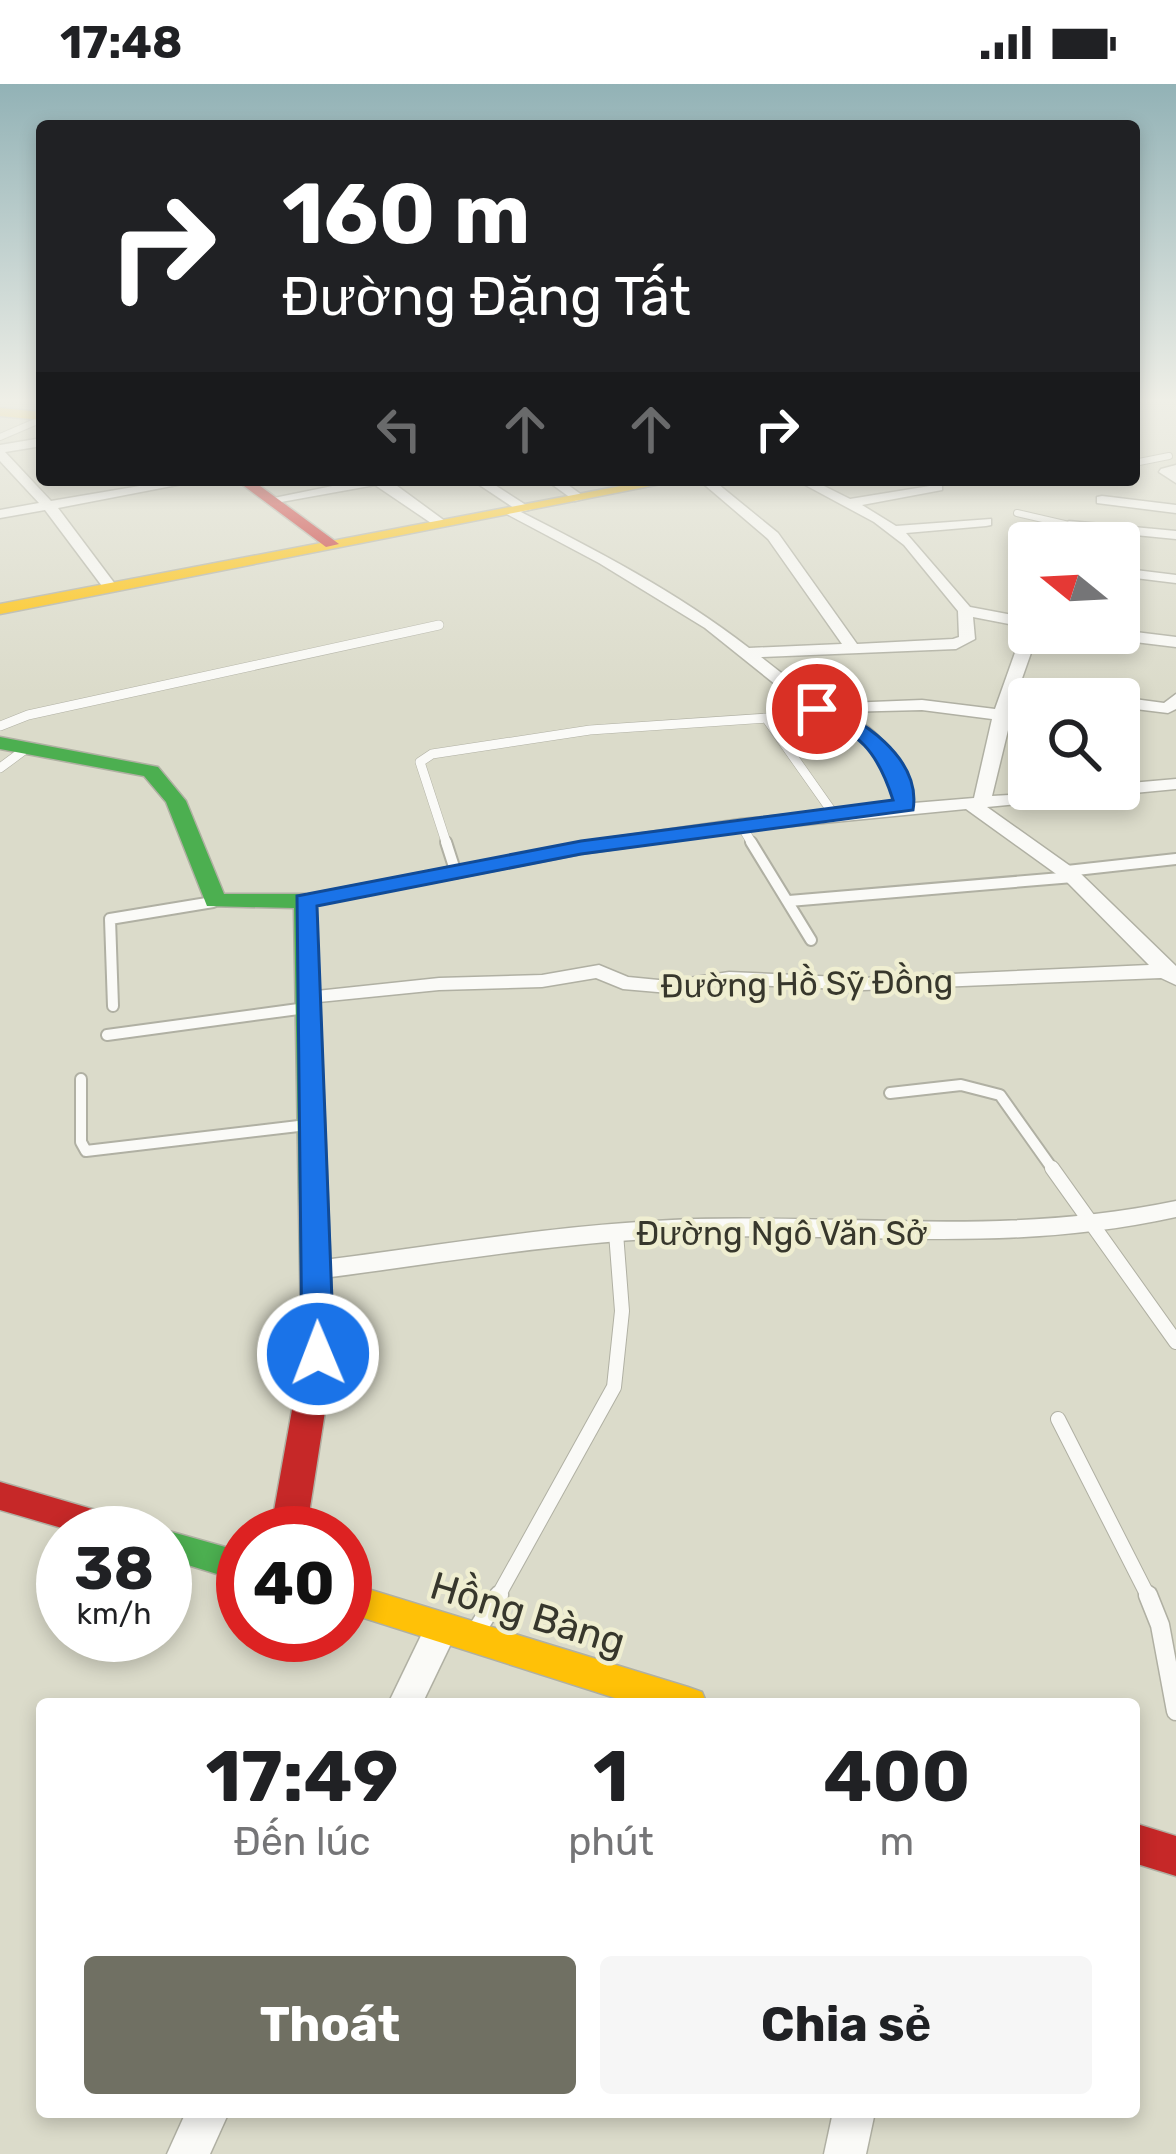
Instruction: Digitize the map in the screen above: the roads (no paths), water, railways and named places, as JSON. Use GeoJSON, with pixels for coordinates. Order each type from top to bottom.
{"type":"FeatureCollection","features":[{"type":"Feature","properties":{"kind":"street"},"geometry":{"type":"LineString","coordinates":[[41,500],[110,587]]}},
{"type":"Feature","properties":{"kind":"street"},"geometry":{"type":"LineString","coordinates":[[0,514],[84,500]]}},
{"type":"Feature","properties":{"kind":"street"},"geometry":{"type":"LineString","coordinates":[[270,500],[331,544]]}},
{"type":"Feature","properties":{"kind":"street"},"geometry":{"type":"LineString","coordinates":[[407,500],[442,524]]}},
{"type":"Feature","properties":{"kind":"street"},"geometry":{"type":"LineString","coordinates":[[504,500],[746,653],[817,709],[850,722],[889,757],[905,805]]}},
{"type":"Feature","properties":{"kind":"street"},"geometry":{"type":"LineString","coordinates":[[0,609],[572,500]]}},
{"type":"Feature","properties":{"kind":"street"},"geometry":{"type":"LineString","coordinates":[[729,500],[773,536],[854,649]]}},
{"type":"Feature","properties":{"kind":"street"},"geometry":{"type":"LineString","coordinates":[[746,653],[956,644],[967,639],[965,611],[894,530],[836,500]]}},
{"type":"Feature","properties":{"kind":"street"},"geometry":{"type":"LineString","coordinates":[[845,505],[873,500]]}},
{"type":"Feature","properties":{"kind":"street"},"geometry":{"type":"LineString","coordinates":[[1102,500],[1176,509]]}},
{"type":"Feature","properties":{"kind":"street"},"geometry":{"type":"LineString","coordinates":[[894,530],[986,522]]}},
{"type":"Feature","properties":{"kind":"street"},"geometry":{"type":"LineString","coordinates":[[1140,532],[1176,535]]}},
{"type":"Feature","properties":{"kind":"street"},"geometry":{"type":"LineString","coordinates":[[1140,575],[1176,579]]}},
{"type":"Feature","properties":{"kind":"street"},"geometry":{"type":"LineString","coordinates":[[965,611],[1008,619]]}},
{"type":"Feature","properties":{"kind":"street"},"geometry":{"type":"LineString","coordinates":[[1140,638],[1176,642]]}},
{"type":"Feature","properties":{"kind":"street"},"geometry":{"type":"LineString","coordinates":[[1140,704],[1168,708],[1176,699]]}},
{"type":"Feature","properties":{"kind":"street"},"geometry":{"type":"LineString","coordinates":[[976,803],[1008,701]]}},
{"type":"Feature","properties":{"kind":"street"},"geometry":{"type":"LineString","coordinates":[[817,709],[922,705],[1001,716]]}},
{"type":"Feature","properties":{"kind":"street"},"geometry":{"type":"LineString","coordinates":[[14,746],[151,771],[176,801],[214,902],[305,901],[581,848],[833,813],[1176,784]]}},
{"type":"Feature","properties":{"kind":"street"},"geometry":{"type":"LineString","coordinates":[[976,803],[1069,874],[1172,976]]}},
{"type":"Feature","properties":{"kind":"street"},"geometry":{"type":"LineString","coordinates":[[293,1506],[318,1354],[305,901]]}},
{"type":"Feature","properties":{"kind":"street","name":"Đường Hồ Sỹ Đồng"},"geometry":{"type":"LineString","coordinates":[[307,1004],[439,984],[542,981],[599,971],[622,983],[668,987],[729,978],[863,984],[1172,976]]}},
{"type":"Feature","properties":{"kind":"street","name":"Đường Ngô Văn Sở"},"geometry":{"type":"LineString","coordinates":[[316,1270],[616,1233],[699,1228],[900,1235],[1100,1229],[1176,1209]]}},
{"type":"Feature","properties":{"kind":"street"},"geometry":{"type":"LineString","coordinates":[[0,1496],[36,1506]]}},
{"type":"Feature","properties":{"kind":"street","name":"Hồng Bàng"},"geometry":{"type":"LineString","coordinates":[[372,1605],[669,1698]]}},
{"type":"Feature","properties":{"kind":"street"},"geometry":{"type":"LineString","coordinates":[[409,1698],[458,1632]]}},
{"type":"Feature","properties":{"kind":"street"},"geometry":{"type":"LineString","coordinates":[[1140,1845],[1176,1856]]}},
{"type":"Feature","properties":{"kind":"street"},"geometry":{"type":"LineString","coordinates":[[188,2154],[205,2118]]}},
{"type":"Feature","properties":{"kind":"street"},"geometry":{"type":"LineString","coordinates":[[845,2154],[853,2118]]}},
{"type":"Feature","properties":{"kind":"lane"},"geometry":{"type":"LineString","coordinates":[[1017,513],[1056,522]]}},
{"type":"Feature","properties":{"kind":"lane"},"geometry":{"type":"LineString","coordinates":[[0,726],[28,715],[439,625]]}},
{"type":"Feature","properties":{"kind":"lane"},"geometry":{"type":"LineString","coordinates":[[456,873],[421,762],[433,754],[538,737],[766,718],[833,813]]}},
{"type":"Feature","properties":{"kind":"lane"},"geometry":{"type":"LineString","coordinates":[[0,768],[14,746]]}},
{"type":"Feature","properties":{"kind":"lane"},"geometry":{"type":"LineString","coordinates":[[740,825],[811,940]]}},
{"type":"Feature","properties":{"kind":"lane"},"geometry":{"type":"LineString","coordinates":[[789,901],[1176,860]]}},
{"type":"Feature","properties":{"kind":"lane"},"geometry":{"type":"LineString","coordinates":[[113,1006],[110,919],[214,902]]}},
{"type":"Feature","properties":{"kind":"lane"},"geometry":{"type":"LineString","coordinates":[[106,1035],[307,1004]]}},
{"type":"Feature","properties":{"kind":"lane"},"geometry":{"type":"LineString","coordinates":[[81,1079],[81,1142],[86,1151],[309,1125]]}},
{"type":"Feature","properties":{"kind":"lane"},"geometry":{"type":"LineString","coordinates":[[890,1093],[961,1084],[1000,1095],[1100,1229],[1176,1342]]}},
{"type":"Feature","properties":{"kind":"lane"},"geometry":{"type":"LineString","coordinates":[[458,1632],[529,1547],[614,1387],[622,1310],[616,1233]]}},
{"type":"Feature","properties":{"kind":"lane"},"geometry":{"type":"LineString","coordinates":[[1058,1419],[1143,1581],[1160,1625],[1176,1711]]}}]}
